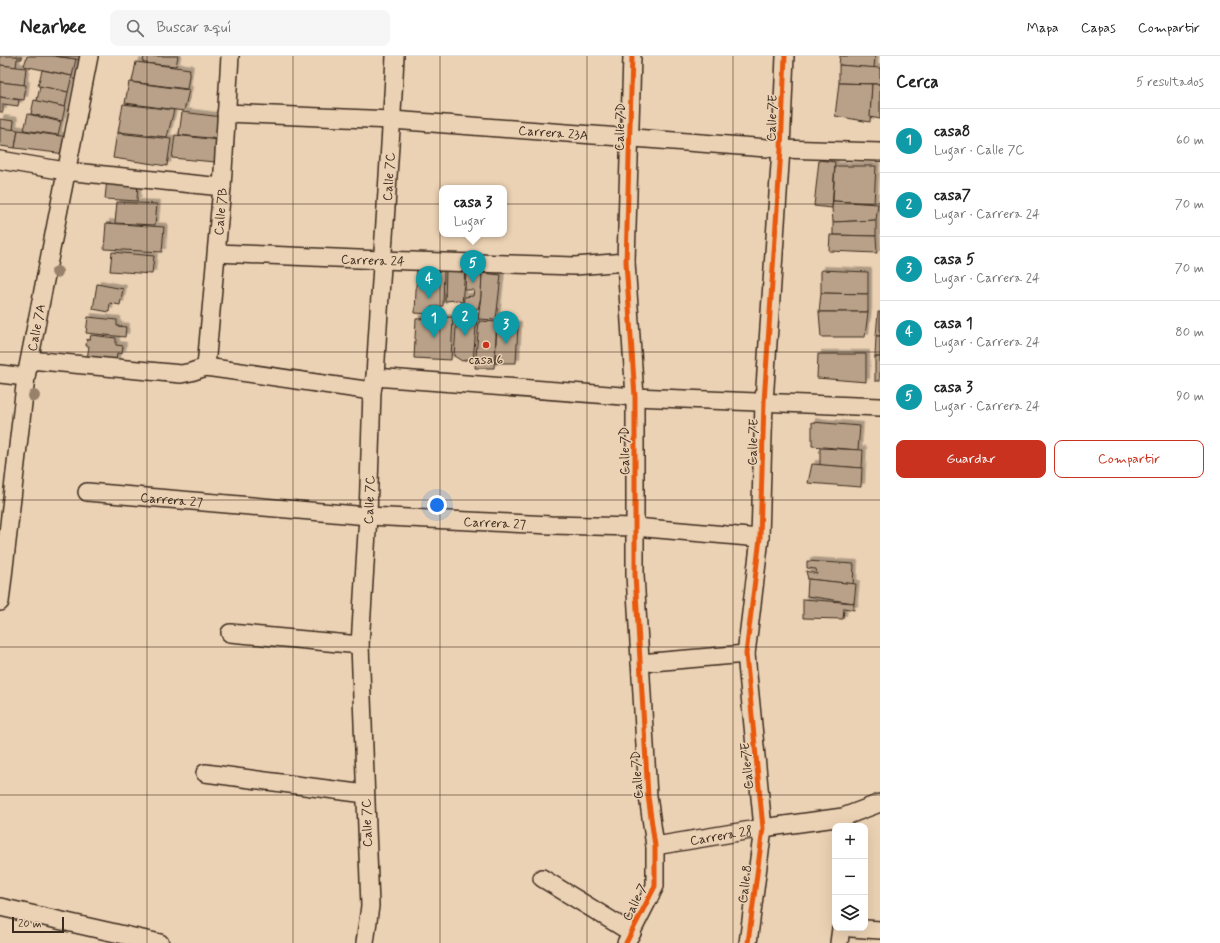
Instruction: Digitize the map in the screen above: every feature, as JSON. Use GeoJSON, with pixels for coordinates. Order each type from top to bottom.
{"type":"FeatureCollection","features":[{"type":"Feature","properties":{"kind":"street","name":"Calle 7A"},"geometry":{"type":"LineString","coordinates":[[0,602],[26,377],[89,56]]}},
{"type":"Feature","properties":{"kind":"street","name":"Calle 7B"},"geometry":{"type":"LineString","coordinates":[[206,367],[217,253],[230,56]]}},
{"type":"Feature","properties":{"kind":"street","name":"Calle 7C"},"geometry":{"type":"LineString","coordinates":[[365,943],[370,906],[360,645],[368,516],[373,384],[392,120],[395,56]]}},
{"type":"Feature","properties":{"kind":"street","name":"Calle 7D"},"geometry":{"type":"LineString","coordinates":[[632,56],[626,262],[635,397],[635,527],[640,663],[648,796],[655,846]]}},
{"type":"Feature","properties":{"kind":"street","name":"Calle 7E"},"geometry":{"type":"LineString","coordinates":[[763,828],[746,654],[760,538],[764,402],[781,149],[785,56]]}},
{"type":"Feature","properties":{"kind":"street","name":"Carrera 23A"},"geometry":{"type":"LineString","coordinates":[[226,113],[392,120],[781,149],[880,152]]}},
{"type":"Feature","properties":{"kind":"street"},"geometry":{"type":"LineString","coordinates":[[0,160],[66,171],[222,187]]}},
{"type":"Feature","properties":{"kind":"street","name":"Carrera 24"},"geometry":{"type":"LineString","coordinates":[[217,253],[575,266],[626,262]]}},
{"type":"Feature","properties":{"kind":"street"},"geometry":{"type":"LineString","coordinates":[[30,360],[180,374],[206,367],[373,384],[880,407]]}},
{"type":"Feature","properties":{"kind":"street"},"geometry":{"type":"LineString","coordinates":[[0,374],[26,377]]}},
{"type":"Feature","properties":{"kind":"street","name":"Carrera 27"},"geometry":{"type":"LineString","coordinates":[[87,492],[368,516],[551,525],[635,527],[760,538]]}},
{"type":"Feature","properties":{"kind":"street"},"geometry":{"type":"LineString","coordinates":[[230,633],[360,645]]}},
{"type":"Feature","properties":{"kind":"street"},"geometry":{"type":"LineString","coordinates":[[640,663],[746,654]]}},
{"type":"Feature","properties":{"kind":"street"},"geometry":{"type":"LineString","coordinates":[[205,773],[365,794]]}},
{"type":"Feature","properties":{"kind":"street","name":"Carrera 28"},"geometry":{"type":"LineString","coordinates":[[655,846],[763,828],[843,822],[880,803]]}},
{"type":"Feature","properties":{"kind":"street","name":"Calle 8"},"geometry":{"type":"LineString","coordinates":[[748,943],[763,828]]}},
{"type":"Feature","properties":{"kind":"street","name":"Calle 7"},"geometry":{"type":"LineString","coordinates":[[629,938],[655,886],[655,846]]}},
{"type":"Feature","properties":{"kind":"street"},"geometry":{"type":"LineString","coordinates":[[542,878],[629,938]]}},
{"type":"Feature","properties":{"kind":"street"},"geometry":{"type":"LineString","coordinates":[[0,907],[160,943]]}},
{"type":"Feature","properties":{"kind":"street"},"geometry":{"type":"LineString","coordinates":[[868,929],[880,930]]}},
{"type":"Feature","properties":{"kind":"street"},"geometry":{"type":"LineString","coordinates":[[839,943],[841,931]]}},
{"type":"Feature","properties":{"kind":"building"},"geometry":{"type":"Polygon","coordinates":[[[0,56],[17,56],[22,57],[22,59],[17,59],[16,67],[0,65],[0,56]]]}},
{"type":"Feature","properties":{"kind":"building"},"geometry":{"type":"Polygon","coordinates":[[[27,56],[53,56],[76,59],[72,76],[24,66],[27,56]]]}},
{"type":"Feature","properties":{"kind":"building"},"geometry":{"type":"Polygon","coordinates":[[[55,56],[84,56],[83,60],[55,56]]]}},
{"type":"Feature","properties":{"kind":"building"},"geometry":{"type":"Polygon","coordinates":[[[144,56],[178,56],[176,66],[143,63],[144,56]]]}},
{"type":"Feature","properties":{"kind":"building"},"geometry":{"type":"Polygon","coordinates":[[[840,56],[875,56],[874,68],[839,65],[840,56]]]}},
{"type":"Feature","properties":{"kind":"building"},"geometry":{"type":"Polygon","coordinates":[[[136,62],[190,69],[187,89],[132,82],[136,62]]]}},
{"type":"Feature","properties":{"kind":"building"},"geometry":{"type":"Polygon","coordinates":[[[0,65],[26,68],[24,85],[0,82],[0,65]]]}},
{"type":"Feature","properties":{"kind":"building"},"geometry":{"type":"Polygon","coordinates":[[[839,65],[880,68],[880,84],[839,83],[839,65]]]}},
{"type":"Feature","properties":{"kind":"building"},"geometry":{"type":"Polygon","coordinates":[[[42,70],[72,76],[68,92],[38,86],[42,70]]]}},
{"type":"Feature","properties":{"kind":"building"},"geometry":{"type":"Polygon","coordinates":[[[0,82],[26,85],[24,100],[0,97],[0,82]]]}},
{"type":"Feature","properties":{"kind":"building"},"geometry":{"type":"Polygon","coordinates":[[[129,82],[189,90],[184,111],[125,103],[129,82]]]}},
{"type":"Feature","properties":{"kind":"building"},"geometry":{"type":"Polygon","coordinates":[[[839,83],[872,84],[870,122],[835,116],[839,83]]]}},
{"type":"Feature","properties":{"kind":"building"},"geometry":{"type":"Polygon","coordinates":[[[872,84],[880,84],[880,119],[870,117],[872,84]]]}},
{"type":"Feature","properties":{"kind":"building"},"geometry":{"type":"Polygon","coordinates":[[[40,86],[68,92],[65,107],[37,101],[40,86]]]}},
{"type":"Feature","properties":{"kind":"building"},"geometry":{"type":"Polygon","coordinates":[[[0,97],[19,100],[18,106],[3,104],[3,112],[0,112],[0,97]]]}},
{"type":"Feature","properties":{"kind":"building"},"geometry":{"type":"Polygon","coordinates":[[[34,100],[65,107],[62,121],[31,114],[34,100]]]}},
{"type":"Feature","properties":{"kind":"building"},"geometry":{"type":"Polygon","coordinates":[[[123,104],[174,110],[167,137],[118,132],[123,104]]]}},
{"type":"Feature","properties":{"kind":"building"},"geometry":{"type":"Polygon","coordinates":[[[182,112],[222,117],[220,139],[179,135],[182,112]]]}},
{"type":"Feature","properties":{"kind":"building"},"geometry":{"type":"Polygon","coordinates":[[[28,114],[61,122],[58,135],[24,130],[28,114]]]}},
{"type":"Feature","properties":{"kind":"building"},"geometry":{"type":"Polygon","coordinates":[[[0,119],[14,121],[13,130],[0,128],[0,119]]]}},
{"type":"Feature","properties":{"kind":"building"},"geometry":{"type":"Polygon","coordinates":[[[0,128],[18,130],[15,148],[0,146],[0,128]]]}},
{"type":"Feature","properties":{"kind":"building"},"geometry":{"type":"Polygon","coordinates":[[[18,130],[68,137],[66,154],[15,148],[18,130]]]}},
{"type":"Feature","properties":{"kind":"building"},"geometry":{"type":"Polygon","coordinates":[[[117,133],[171,139],[167,166],[113,158],[117,133]]]}},
{"type":"Feature","properties":{"kind":"building"},"geometry":{"type":"Polygon","coordinates":[[[175,135],[218,140],[215,162],[172,158],[175,135]]]}},
{"type":"Feature","properties":{"kind":"building"},"geometry":{"type":"Polygon","coordinates":[[[819,160],[835,162],[832,208],[814,206],[819,160]]]}},
{"type":"Feature","properties":{"kind":"building"},"geometry":{"type":"Polygon","coordinates":[[[835,166],[876,166],[874,203],[833,201],[835,166]]]}},
{"type":"Feature","properties":{"kind":"building"},"geometry":{"type":"Polygon","coordinates":[[[107,179],[138,181],[137,201],[105,199],[107,179]]]}},
{"type":"Feature","properties":{"kind":"building"},"geometry":{"type":"Polygon","coordinates":[[[833,201],[878,204],[876,220],[833,222],[833,201]]]}},
{"type":"Feature","properties":{"kind":"building"},"geometry":{"type":"Polygon","coordinates":[[[117,202],[157,204],[155,225],[115,223],[117,202]]]}},
{"type":"Feature","properties":{"kind":"building"},"geometry":{"type":"Polygon","coordinates":[[[876,220],[876,236],[833,235],[833,222],[876,220]]]}},
{"type":"Feature","properties":{"kind":"building"},"geometry":{"type":"Polygon","coordinates":[[[106,223],[164,227],[162,252],[104,249],[106,223]]]}},
{"type":"Feature","properties":{"kind":"building"},"geometry":{"type":"Polygon","coordinates":[[[830,235],[876,236],[877,253],[829,251],[830,235]]]}},
{"type":"Feature","properties":{"kind":"building"},"geometry":{"type":"Polygon","coordinates":[[[112,252],[154,256],[152,274],[110,271],[112,252]]]}},
{"type":"Feature","properties":{"kind":"building"},"geometry":{"type":"Polygon","coordinates":[[[417,268],[444,269],[443,306],[431,307],[430,314],[415,313],[417,268]]]}},
{"type":"Feature","properties":{"kind":"building"},"geometry":{"type":"Polygon","coordinates":[[[446,269],[465,271],[462,303],[457,300],[445,301],[446,269]]]}},
{"type":"Feature","properties":{"kind":"building"},"geometry":{"type":"Polygon","coordinates":[[[821,270],[868,272],[868,294],[821,293],[821,270]]]}},
{"type":"Feature","properties":{"kind":"building"},"geometry":{"type":"Polygon","coordinates":[[[466,271],[482,275],[481,297],[478,309],[463,307],[464,297],[473,296],[474,290],[465,290],[466,271]]]}},
{"type":"Feature","properties":{"kind":"building"},"geometry":{"type":"Polygon","coordinates":[[[482,273],[501,275],[496,320],[478,319],[482,273]]]}},
{"type":"Feature","properties":{"kind":"building"},"geometry":{"type":"Polygon","coordinates":[[[97,284],[123,289],[120,305],[110,303],[109,312],[93,309],[97,284]]]}},
{"type":"Feature","properties":{"kind":"building"},"geometry":{"type":"Polygon","coordinates":[[[821,293],[868,294],[868,312],[819,312],[821,293]]]}},
{"type":"Feature","properties":{"kind":"building"},"geometry":{"type":"Polygon","coordinates":[[[819,312],[868,312],[865,337],[821,337],[819,312]]]}},
{"type":"Feature","properties":{"kind":"building"},"geometry":{"type":"Polygon","coordinates":[[[878,312],[880,312],[880,336],[876,336],[878,312]]]}},
{"type":"Feature","properties":{"kind":"building"},"geometry":{"type":"Polygon","coordinates":[[[457,314],[477,316],[473,361],[469,359],[462,361],[454,356],[457,314]]]}},
{"type":"Feature","properties":{"kind":"building"},"geometry":{"type":"Polygon","coordinates":[[[88,317],[117,320],[117,326],[126,327],[125,337],[86,333],[88,317]]]}},
{"type":"Feature","properties":{"kind":"building"},"geometry":{"type":"Polygon","coordinates":[[[453,317],[451,360],[414,358],[416,319],[453,317]]]}},
{"type":"Feature","properties":{"kind":"building","name":"casa 6"},"geometry":{"type":"Polygon","coordinates":[[[479,321],[497,322],[494,368],[475,368],[479,321]]]}},
{"type":"Feature","properties":{"kind":"building"},"geometry":{"type":"Polygon","coordinates":[[[497,324],[518,325],[516,363],[495,363],[497,324]]]}},
{"type":"Feature","properties":{"kind":"building"},"geometry":{"type":"Polygon","coordinates":[[[91,335],[116,338],[116,345],[123,346],[122,354],[117,353],[116,362],[87,359],[89,346],[86,346],[87,339],[90,340],[91,335]]]}},
{"type":"Feature","properties":{"kind":"building"},"geometry":{"type":"Polygon","coordinates":[[[876,336],[880,336],[880,357],[875,357],[876,336]]]}},
{"type":"Feature","properties":{"kind":"building"},"geometry":{"type":"Polygon","coordinates":[[[818,354],[866,354],[866,382],[817,378],[818,354]]]}},
{"type":"Feature","properties":{"kind":"building"},"geometry":{"type":"Polygon","coordinates":[[[875,357],[880,357],[880,381],[875,381],[875,357]]]}},
{"type":"Feature","properties":{"kind":"building"},"geometry":{"type":"Polygon","coordinates":[[[812,422],[860,426],[858,450],[812,446],[812,422]]]}},
{"type":"Feature","properties":{"kind":"building"},"geometry":{"type":"Polygon","coordinates":[[[820,448],[863,450],[862,468],[820,465],[820,448]]]}},
{"type":"Feature","properties":{"kind":"building"},"geometry":{"type":"Polygon","coordinates":[[[812,464],[862,468],[861,487],[808,483],[812,464]]]}},
{"type":"Feature","properties":{"kind":"building"},"geometry":{"type":"Polygon","coordinates":[[[807,561],[854,564],[853,584],[808,579],[806,571],[817,574],[816,569],[807,568],[807,561]]]}},
{"type":"Feature","properties":{"kind":"building"},"geometry":{"type":"Polygon","coordinates":[[[808,579],[856,584],[854,603],[807,596],[808,579]]]}},
{"type":"Feature","properties":{"kind":"building"},"geometry":{"type":"Polygon","coordinates":[[[803,599],[854,603],[854,610],[844,608],[843,619],[803,618],[803,599]]]}},
{"type":"Feature","properties":{"kind":"cycle path"},"geometry":{"type":"LineString","coordinates":[[626,943],[655,886],[655,846],[648,796],[635,575],[635,397],[626,262],[632,56]]}},
{"type":"Feature","properties":{"kind":"cycle path"},"geometry":{"type":"LineString","coordinates":[[748,943],[763,828],[746,654],[760,538],[764,402],[781,149],[785,56]]}},
{"type":"Feature","properties":{"kind":"place","name":"casa 3"},"geometry":{"type":"Point","coordinates":[473,283]}},
{"type":"Feature","properties":{"kind":"place","name":"casa 1"},"geometry":{"type":"Point","coordinates":[429,299]}},
{"type":"Feature","properties":{"kind":"place","name":"casa7"},"geometry":{"type":"Point","coordinates":[465,336]}},
{"type":"Feature","properties":{"kind":"place","name":"casa8"},"geometry":{"type":"Point","coordinates":[434,338]}},
{"type":"Feature","properties":{"kind":"place","name":"casa 5"},"geometry":{"type":"Point","coordinates":[506,344]}},
{"type":"Feature","properties":{"kind":"place","name":"casa 6"},"geometry":{"type":"Point","coordinates":[486,345]}}]}
